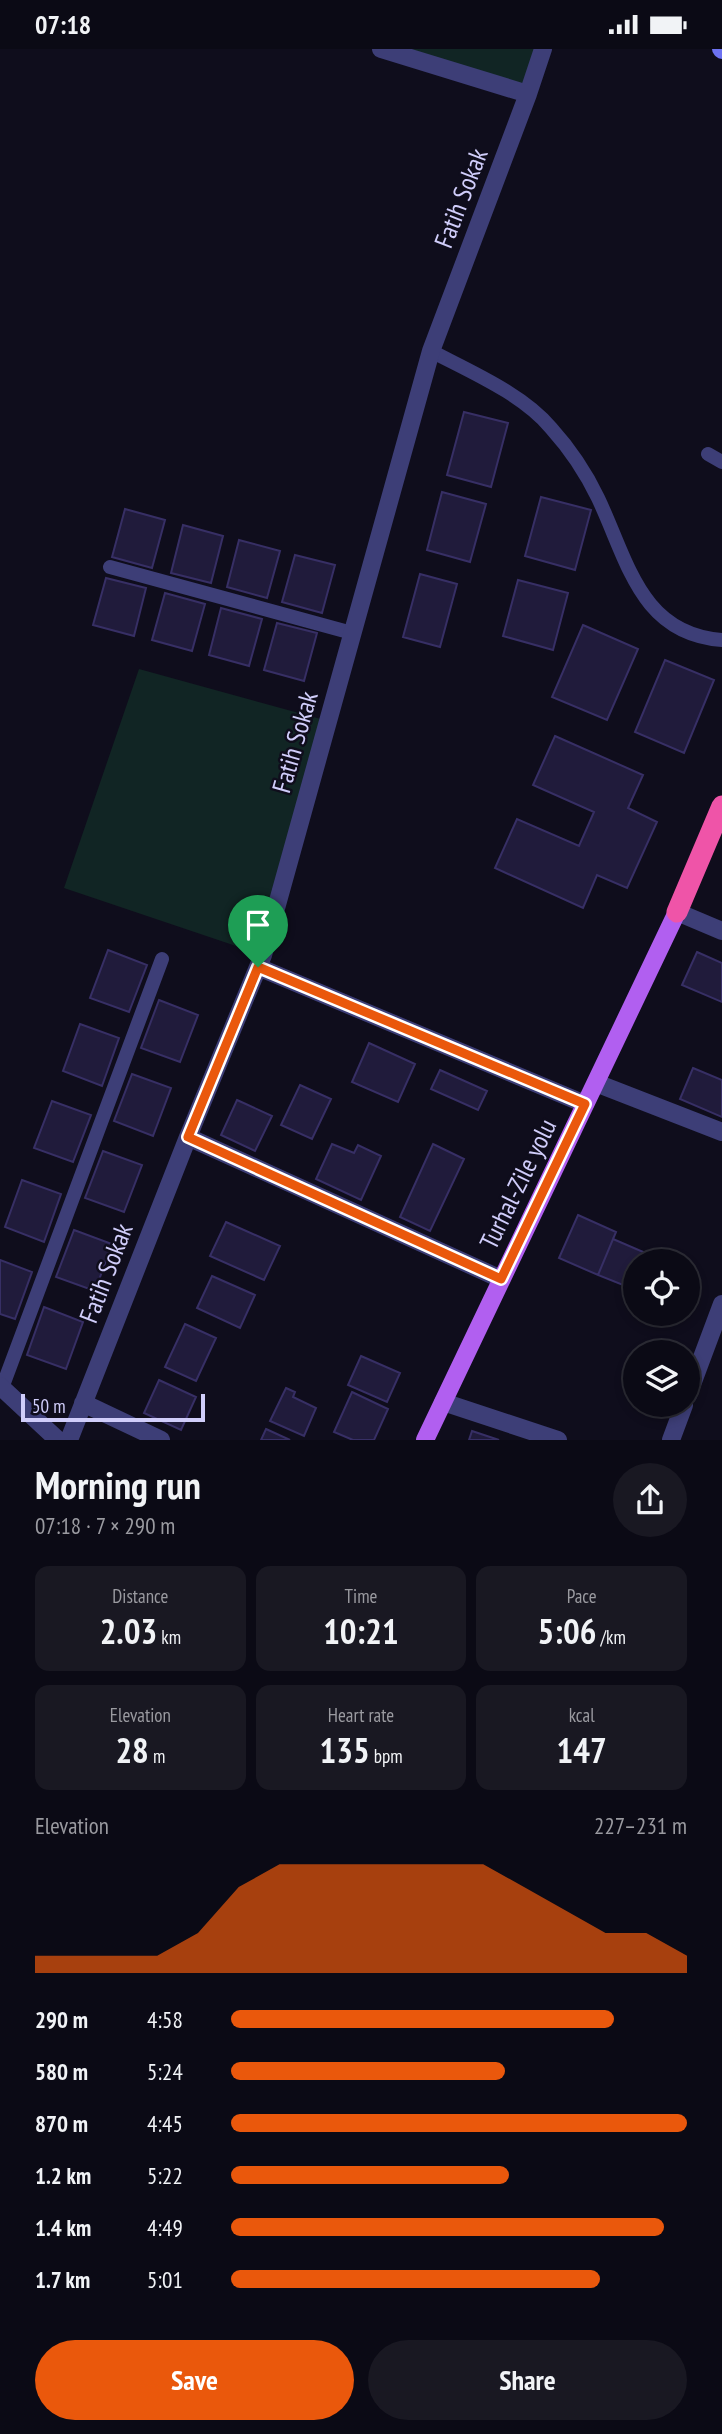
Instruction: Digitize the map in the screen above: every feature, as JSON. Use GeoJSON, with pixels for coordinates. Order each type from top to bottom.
{"type":"FeatureCollection","features":[{"type":"Feature","properties":{"kind":"highway"},"geometry":{"type":"LineString","coordinates":[[677,912],[722,806]]}},
{"type":"Feature","properties":{"kind":"highway"},"geometry":{"type":"LineString","coordinates":[[677,912],[722,823]]}},
{"type":"Feature","properties":{"kind":"main road","name":"Turhal-Zile yolu"},"geometry":{"type":"LineString","coordinates":[[425,1440],[677,912]]}},
{"type":"Feature","properties":{"kind":"street"},"geometry":{"type":"LineString","coordinates":[[381,49],[528,94]]}},
{"type":"Feature","properties":{"kind":"street","name":"Fatih Sokak"},"geometry":{"type":"LineString","coordinates":[[69,1440],[258,967],[431,351],[543,49]]}},
{"type":"Feature","properties":{"kind":"street"},"geometry":{"type":"LineString","coordinates":[[677,912],[722,931]]}},
{"type":"Feature","properties":{"kind":"street"},"geometry":{"type":"LineString","coordinates":[[258,967],[585,1104]]}},
{"type":"Feature","properties":{"kind":"street"},"geometry":{"type":"LineString","coordinates":[[596,1083],[722,1132]]}},
{"type":"Feature","properties":{"kind":"street"},"geometry":{"type":"LineString","coordinates":[[188,1137],[501,1279]]}},
{"type":"Feature","properties":{"kind":"street"},"geometry":{"type":"LineString","coordinates":[[700,1363],[722,1304]]}},
{"type":"Feature","properties":{"kind":"street"},"geometry":{"type":"LineString","coordinates":[[1,1387],[58,1440]]}},
{"type":"Feature","properties":{"kind":"street"},"geometry":{"type":"LineString","coordinates":[[443,1402],[558,1440]]}},
{"type":"Feature","properties":{"kind":"street"},"geometry":{"type":"LineString","coordinates":[[83,1403],[161,1440]]}},
{"type":"Feature","properties":{"kind":"street"},"geometry":{"type":"LineString","coordinates":[[671,1440],[680,1417]]}},
{"type":"Feature","properties":{"kind":"lane"},"geometry":{"type":"LineString","coordinates":[[431,351],[507,391],[550,425],[597,496],[638,589],[656,613],[675,627],[702,639],[722,641]]}},
{"type":"Feature","properties":{"kind":"lane"},"geometry":{"type":"LineString","coordinates":[[708,454],[722,462]]}},
{"type":"Feature","properties":{"kind":"lane"},"geometry":{"type":"LineString","coordinates":[[110,567],[352,633]]}},
{"type":"Feature","properties":{"kind":"lane"},"geometry":{"type":"LineString","coordinates":[[1,1387],[162,959]]}},
{"type":"Feature","properties":{"kind":"green space"},"geometry":{"type":"Polygon","coordinates":[[[381,49],[543,49],[528,94],[381,49]]]}},
{"type":"Feature","properties":{"kind":"green space"},"geometry":{"type":"Polygon","coordinates":[[[139,669],[328,721],[263,955],[64,888],[139,669]]]}},
{"type":"Feature","properties":{"kind":"building"},"geometry":{"type":"Polygon","coordinates":[[[464,412],[508,423],[491,487],[447,475],[464,412]]]}},
{"type":"Feature","properties":{"kind":"building"},"geometry":{"type":"Polygon","coordinates":[[[442,492],[486,504],[470,562],[427,550],[442,492]]]}},
{"type":"Feature","properties":{"kind":"building"},"geometry":{"type":"Polygon","coordinates":[[[541,497],[591,510],[575,570],[525,556],[541,497]]]}},
{"type":"Feature","properties":{"kind":"building"},"geometry":{"type":"Polygon","coordinates":[[[125,509],[165,520],[152,568],[112,557],[125,509]]]}},
{"type":"Feature","properties":{"kind":"building"},"geometry":{"type":"Polygon","coordinates":[[[183,525],[223,536],[211,583],[171,573],[183,525]]]}},
{"type":"Feature","properties":{"kind":"building"},"geometry":{"type":"Polygon","coordinates":[[[239,540],[280,551],[267,598],[227,587],[239,540]]]}},
{"type":"Feature","properties":{"kind":"building"},"geometry":{"type":"Polygon","coordinates":[[[295,555],[335,565],[322,613],[282,602],[295,555]]]}},
{"type":"Feature","properties":{"kind":"building"},"geometry":{"type":"Polygon","coordinates":[[[420,574],[457,584],[440,647],[403,637],[420,574]]]}},
{"type":"Feature","properties":{"kind":"building"},"geometry":{"type":"Polygon","coordinates":[[[106,578],[146,588],[134,636],[93,625],[106,578]]]}},
{"type":"Feature","properties":{"kind":"building"},"geometry":{"type":"Polygon","coordinates":[[[518,580],[568,593],[553,650],[503,636],[518,580]]]}},
{"type":"Feature","properties":{"kind":"building"},"geometry":{"type":"Polygon","coordinates":[[[165,593],[205,604],[192,651],[152,640],[165,593]]]}},
{"type":"Feature","properties":{"kind":"building"},"geometry":{"type":"Polygon","coordinates":[[[221,608],[262,619],[249,666],[209,655],[221,608]]]}},
{"type":"Feature","properties":{"kind":"building"},"geometry":{"type":"Polygon","coordinates":[[[277,623],[317,633],[304,681],[264,670],[277,623]]]}},
{"type":"Feature","properties":{"kind":"building"},"geometry":{"type":"Polygon","coordinates":[[[583,625],[638,649],[607,720],[552,697],[583,625]]]}},
{"type":"Feature","properties":{"kind":"building"},"geometry":{"type":"Polygon","coordinates":[[[665,660],[714,680],[684,753],[635,732],[665,660]]]}},
{"type":"Feature","properties":{"kind":"building"},"geometry":{"type":"Polygon","coordinates":[[[555,736],[643,775],[628,808],[657,822],[627,888],[597,875],[583,908],[495,868],[517,819],[579,846],[594,812],[533,785],[555,736]]]}},
{"type":"Feature","properties":{"kind":"building"},"geometry":{"type":"Polygon","coordinates":[[[108,950],[147,965],[129,1012],[90,998],[108,950]]]}},
{"type":"Feature","properties":{"kind":"building"},"geometry":{"type":"Polygon","coordinates":[[[697,952],[722,963],[722,1002],[682,985],[697,952]]]}},
{"type":"Feature","properties":{"kind":"building"},"geometry":{"type":"Polygon","coordinates":[[[159,1000],[198,1015],[180,1062],[141,1048],[159,1000]]]}},
{"type":"Feature","properties":{"kind":"building"},"geometry":{"type":"Polygon","coordinates":[[[80,1024],[119,1038],[102,1086],[63,1071],[80,1024]]]}},
{"type":"Feature","properties":{"kind":"building"},"geometry":{"type":"Polygon","coordinates":[[[369,1043],[415,1064],[398,1102],[352,1082],[369,1043]]]}},
{"type":"Feature","properties":{"kind":"building"},"geometry":{"type":"Polygon","coordinates":[[[693,1068],[722,1080],[722,1117],[680,1099],[693,1068]]]}},
{"type":"Feature","properties":{"kind":"building"},"geometry":{"type":"Polygon","coordinates":[[[440,1070],[487,1091],[478,1110],[431,1089],[440,1070]]]}},
{"type":"Feature","properties":{"kind":"building"},"geometry":{"type":"Polygon","coordinates":[[[132,1074],[171,1088],[153,1136],[114,1121],[132,1074]]]}},
{"type":"Feature","properties":{"kind":"building"},"geometry":{"type":"Polygon","coordinates":[[[300,1085],[331,1099],[312,1139],[281,1125],[300,1085]]]}},
{"type":"Feature","properties":{"kind":"building"},"geometry":{"type":"Polygon","coordinates":[[[237,1100],[272,1116],[255,1151],[221,1135],[237,1100]]]}},
{"type":"Feature","properties":{"kind":"building"},"geometry":{"type":"Polygon","coordinates":[[[52,1101],[91,1115],[73,1162],[34,1148],[52,1101]]]}},
{"type":"Feature","properties":{"kind":"building"},"geometry":{"type":"Polygon","coordinates":[[[332,1144],[354,1153],[358,1145],[381,1156],[361,1200],[316,1179],[332,1144]]]}},
{"type":"Feature","properties":{"kind":"building"},"geometry":{"type":"Polygon","coordinates":[[[433,1144],[464,1159],[430,1231],[400,1217],[433,1144]]]}},
{"type":"Feature","properties":{"kind":"building"},"geometry":{"type":"Polygon","coordinates":[[[103,1151],[142,1165],[124,1212],[85,1198],[103,1151]]]}},
{"type":"Feature","properties":{"kind":"building"},"geometry":{"type":"Polygon","coordinates":[[[22,1180],[61,1194],[44,1242],[5,1227],[22,1180]]]}},
{"type":"Feature","properties":{"kind":"building"},"geometry":{"type":"Polygon","coordinates":[[[578,1215],[616,1232],[598,1275],[559,1258],[578,1215]]]}},
{"type":"Feature","properties":{"kind":"building"},"geometry":{"type":"Polygon","coordinates":[[[226,1222],[280,1246],[264,1280],[210,1256],[226,1222]]]}},
{"type":"Feature","properties":{"kind":"building"},"geometry":{"type":"Polygon","coordinates":[[[74,1230],[112,1244],[95,1291],[56,1277],[74,1230]]]}},
{"type":"Feature","properties":{"kind":"building"},"geometry":{"type":"Polygon","coordinates":[[[613,1239],[636,1249],[623,1249],[623,1285],[598,1275],[613,1239]]]}},
{"type":"Feature","properties":{"kind":"building"},"geometry":{"type":"Polygon","coordinates":[[[0,1260],[32,1272],[15,1319],[0,1314],[0,1260]]]}},
{"type":"Feature","properties":{"kind":"building"},"geometry":{"type":"Polygon","coordinates":[[[212,1276],[255,1295],[240,1328],[197,1308],[212,1276]]]}},
{"type":"Feature","properties":{"kind":"building"},"geometry":{"type":"Polygon","coordinates":[[[44,1307],[83,1322],[66,1369],[27,1355],[44,1307]]]}},
{"type":"Feature","properties":{"kind":"building"},"geometry":{"type":"Polygon","coordinates":[[[185,1324],[216,1338],[196,1381],[165,1367],[185,1324]]]}},
{"type":"Feature","properties":{"kind":"building"},"geometry":{"type":"Polygon","coordinates":[[[361,1356],[400,1373],[387,1402],[348,1385],[361,1356]]]}},
{"type":"Feature","properties":{"kind":"building"},"geometry":{"type":"Polygon","coordinates":[[[159,1380],[196,1397],[181,1430],[144,1413],[159,1380]]]}},
{"type":"Feature","properties":{"kind":"building"},"geometry":{"type":"Polygon","coordinates":[[[286,1388],[295,1392],[293,1397],[316,1408],[304,1436],[270,1421],[286,1388]]]}},
{"type":"Feature","properties":{"kind":"building"},"geometry":{"type":"Polygon","coordinates":[[[352,1392],[388,1409],[374,1440],[353,1440],[334,1432],[352,1392]]]}},
{"type":"Feature","properties":{"kind":"building"},"geometry":{"type":"Polygon","coordinates":[[[266,1429],[290,1440],[261,1440],[266,1429]]]}},
{"type":"Feature","properties":{"kind":"building"},"geometry":{"type":"Polygon","coordinates":[[[472,1431],[499,1440],[469,1440],[472,1431]]]}},
{"type":"Feature","properties":{"kind":"route"},"geometry":{"type":"LineString","coordinates":[[258,967],[585,1104],[501,1279],[188,1137],[258,967]]}}]}
